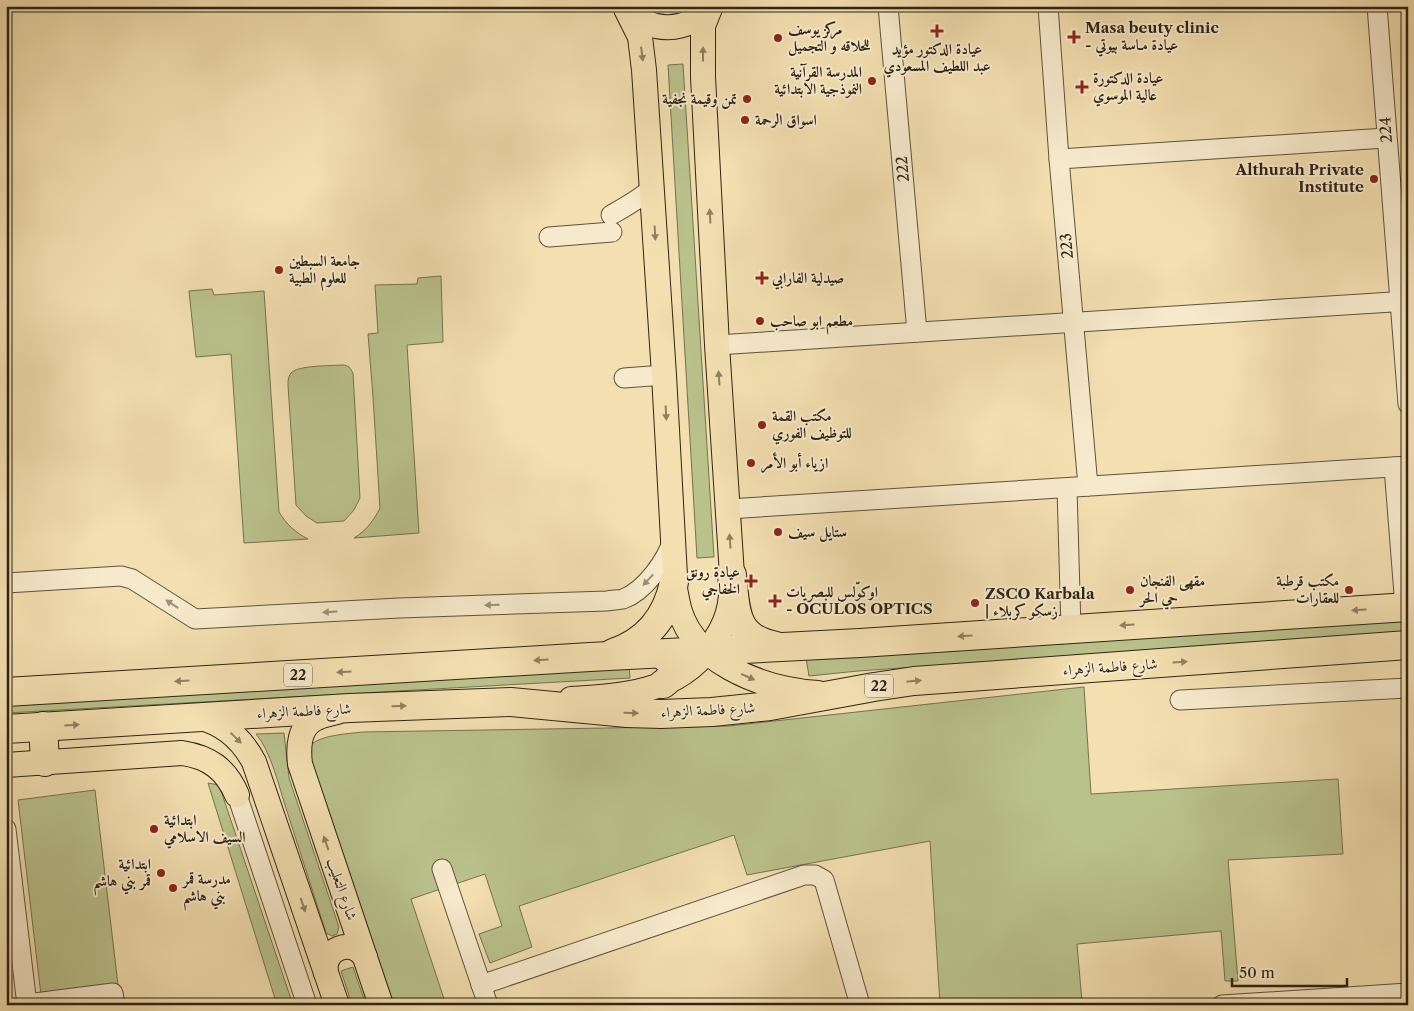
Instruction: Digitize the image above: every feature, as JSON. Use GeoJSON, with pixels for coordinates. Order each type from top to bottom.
{"type":"FeatureCollection","features":[{"type":"Feature","properties":{"kind":"highway"},"geometry":{"type":"LineString","coordinates":[[732,575],[738,612],[746,632],[753,638],[766,644],[790,647]]}},
{"type":"Feature","properties":{"kind":"highway"},"geometry":{"type":"LineString","coordinates":[[590,657],[622,650],[637,642],[650,631],[668,605],[674,582]]}},
{"type":"Feature","properties":{"kind":"highway","name":"22"},"geometry":{"type":"LineString","coordinates":[[6,692],[790,647],[1406,607]]}},
{"type":"Feature","properties":{"kind":"highway","name":"شارع فاطمة الزهراء"},"geometry":{"type":"LineString","coordinates":[[6,728],[350,708],[511,702],[627,713],[688,713],[770,706],[914,681],[1408,645]]}},
{"type":"Feature","properties":{"kind":"highway"},"geometry":{"type":"LineString","coordinates":[[660,654],[669,661],[672,670],[671,676],[663,684]]}},
{"type":"Feature","properties":{"kind":"highway"},"geometry":{"type":"LineString","coordinates":[[6,676],[17,685],[42,690]]}},
{"type":"Feature","properties":{"kind":"highway"},"geometry":{"type":"LineString","coordinates":[[43,726],[45,762]]}},
{"type":"Feature","properties":{"kind":"main road"},"geometry":{"type":"LineString","coordinates":[[625,7],[632,15],[648,24],[665,27],[691,22],[699,18],[711,6]]}},
{"type":"Feature","properties":{"kind":"main road"},"geometry":{"type":"LineString","coordinates":[[511,702],[606,696],[628,693],[663,684],[685,672],[707,652],[727,618],[732,600],[732,575],[717,345],[703,77],[703,26],[711,6]]}},
{"type":"Feature","properties":{"kind":"main road"},"geometry":{"type":"LineString","coordinates":[[625,7],[637,31],[642,48],[664,375],[674,582],[678,608],[689,632],[707,652],[742,674],[761,682],[802,692],[823,694],[844,692]]}},
{"type":"Feature","properties":{"kind":"main road"},"geometry":{"type":"LineString","coordinates":[[681,616],[688,627],[704,634],[716,631],[725,623]]}},
{"type":"Feature","properties":{"kind":"main road","name":"شارع التعليب"},"geometry":{"type":"LineString","coordinates":[[350,708],[316,718],[307,725],[301,737],[300,764],[381,1005]]}},
{"type":"Feature","properties":{"kind":"main road"},"geometry":{"type":"LineString","coordinates":[[198,717],[219,725],[237,738],[251,755],[337,1005]]}},
{"type":"Feature","properties":{"kind":"main road"},"geometry":{"type":"LineString","coordinates":[[6,765],[192,754],[220,769],[227,776],[237,795]]}},
{"type":"Feature","properties":{"kind":"main road"},"geometry":{"type":"LineString","coordinates":[[312,930],[320,939],[327,942],[335,942],[348,933],[351,926],[351,918]]}},
{"type":"Feature","properties":{"kind":"main road"},"geometry":{"type":"LineString","coordinates":[[326,973],[328,957],[341,947],[356,949],[365,957]]}},
{"type":"Feature","properties":{"kind":"street","name":"222"},"geometry":{"type":"LineString","coordinates":[[888,6],[917,332]]}},
{"type":"Feature","properties":{"kind":"street","name":"223"},"geometry":{"type":"LineString","coordinates":[[1048,6],[1059,159],[1088,486]]}},
{"type":"Feature","properties":{"kind":"street","name":"224"},"geometry":{"type":"LineString","coordinates":[[1377,6],[1386,138],[1404,302],[1408,404]]}},
{"type":"Feature","properties":{"kind":"street"},"geometry":{"type":"LineString","coordinates":[[1059,159],[1386,138]]}},
{"type":"Feature","properties":{"kind":"street"},"geometry":{"type":"LineString","coordinates":[[549,237],[611,223],[630,204],[652,188]]}},
{"type":"Feature","properties":{"kind":"street"},"geometry":{"type":"LineString","coordinates":[[717,345],[1404,302]]}},
{"type":"Feature","properties":{"kind":"street"},"geometry":{"type":"LineString","coordinates":[[624,378],[664,375]]}},
{"type":"Feature","properties":{"kind":"street"},"geometry":{"type":"LineString","coordinates":[[728,509],[1401,467],[1406,607]]}},
{"type":"Feature","properties":{"kind":"street"},"geometry":{"type":"LineString","coordinates":[[1067,488],[1070,629]]}},
{"type":"Feature","properties":{"kind":"street"},"geometry":{"type":"LineString","coordinates":[[6,583],[121,576],[132,578],[195,619],[399,608],[607,601],[622,599],[634,593],[647,582],[664,558],[672,539]]}},
{"type":"Feature","properties":{"kind":"street"},"geometry":{"type":"LineString","coordinates":[[1180,700],[1408,688]]}},
{"type":"Feature","properties":{"kind":"street"},"geometry":{"type":"LineString","coordinates":[[237,795],[307,1005]]}},
{"type":"Feature","properties":{"kind":"street"},"geometry":{"type":"LineString","coordinates":[[6,829],[9,872],[27,1004],[114,993],[115,1005]]}},
{"type":"Feature","properties":{"kind":"street"},"geometry":{"type":"LineString","coordinates":[[442,869],[488,1005]]}},
{"type":"Feature","properties":{"kind":"street"},"geometry":{"type":"LineString","coordinates":[[481,985],[804,875],[815,875],[824,880],[860,1005]]}},
{"type":"Feature","properties":{"kind":"street"},"geometry":{"type":"LineString","coordinates":[[1222,1005],[1408,993]]}},
{"type":"Feature","properties":{"kind":"green space"},"geometry":{"type":"Polygon","coordinates":[[[683,64],[714,557],[697,558],[668,65],[683,64]]]}},
{"type":"Feature","properties":{"kind":"green space"},"geometry":{"type":"Polygon","coordinates":[[[441,276],[443,342],[407,345],[419,533],[354,538],[369,525],[380,508],[368,334],[378,333],[375,285],[417,284],[418,278],[441,276]]]}},
{"type":"Feature","properties":{"kind":"green space"},"geometry":{"type":"Polygon","coordinates":[[[212,289],[214,295],[264,291],[279,512],[292,528],[308,539],[244,543],[231,354],[196,357],[189,291],[212,289]]]}},
{"type":"Feature","properties":{"kind":"green space"},"geometry":{"type":"Polygon","coordinates":[[[315,366],[348,366],[353,373],[360,498],[354,510],[344,521],[317,523],[306,516],[296,505],[288,379],[295,370],[315,366]]]}},
{"type":"Feature","properties":{"kind":"green space"},"geometry":{"type":"Polygon","coordinates":[[[1408,617],[1408,633],[809,676],[806,658],[1408,617]]]}},
{"type":"Feature","properties":{"kind":"green space"},"geometry":{"type":"Polygon","coordinates":[[[629,665],[630,678],[6,713],[6,703],[629,665]]]}},
{"type":"Feature","properties":{"kind":"green space"},"geometry":{"type":"Polygon","coordinates":[[[1084,687],[1091,794],[1338,779],[1343,854],[1228,860],[1238,981],[1225,981],[1221,931],[1077,944],[1082,1002],[1035,1005],[940,1005],[930,841],[747,875],[734,835],[519,906],[532,947],[490,963],[479,934],[502,926],[485,874],[411,899],[446,1005],[386,1005],[312,784],[309,747],[319,740],[333,736],[362,732],[729,726],[1084,687]]]}},
{"type":"Feature","properties":{"kind":"green space"},"geometry":{"type":"Polygon","coordinates":[[[284,733],[289,778],[339,927],[337,934],[332,936],[326,933],[274,768],[256,734],[284,733]]]}},
{"type":"Feature","properties":{"kind":"green space"},"geometry":{"type":"Polygon","coordinates":[[[208,783],[219,785],[293,1005],[277,1005],[208,783]]]}},
{"type":"Feature","properties":{"kind":"green space"},"geometry":{"type":"Polygon","coordinates":[[[95,790],[118,985],[41,995],[18,800],[95,790]]]}},
{"type":"Feature","properties":{"kind":"green space"},"geometry":{"type":"Polygon","coordinates":[[[353,967],[366,1005],[352,1005],[341,971],[353,967]]]}},
{"type":"Feature","properties":{"kind":"place","name":"عيادة الدكتور مؤيد عبد اللطيف المسعودي"},"geometry":{"type":"Point","coordinates":[937,31]}},
{"type":"Feature","properties":{"kind":"place","name":"Masa beuty clinic - عيادة مـاسة بيوتي"},"geometry":{"type":"Point","coordinates":[1074,37]}},
{"type":"Feature","properties":{"kind":"place","name":"مركز يوسف للحلاقه و التجميل"},"geometry":{"type":"Point","coordinates":[778,38]}},
{"type":"Feature","properties":{"kind":"place","name":"المدرسة القرآنية النموذجية الابتدائية"},"geometry":{"type":"Point","coordinates":[872,81]}},
{"type":"Feature","properties":{"kind":"place","name":"عيادة الدكتورة عالية الموسوي"},"geometry":{"type":"Point","coordinates":[1082,87]}},
{"type":"Feature","properties":{"kind":"place","name":"تمن وقيمة نجفية"},"geometry":{"type":"Point","coordinates":[747,99]}},
{"type":"Feature","properties":{"kind":"place","name":"اسواق الرحمة"},"geometry":{"type":"Point","coordinates":[745,120]}},
{"type":"Feature","properties":{"kind":"place","name":"Althurah Private Institute"},"geometry":{"type":"Point","coordinates":[1374,179]}},
{"type":"Feature","properties":{"kind":"place","name":"جامعة السبطين للعلوم الطبية"},"geometry":{"type":"Point","coordinates":[279,270]}},
{"type":"Feature","properties":{"kind":"place","name":"صيدلية الفارابي"},"geometry":{"type":"Point","coordinates":[762,278]}},
{"type":"Feature","properties":{"kind":"place","name":"مطعم ابو صاحب"},"geometry":{"type":"Point","coordinates":[760,321]}},
{"type":"Feature","properties":{"kind":"place","name":"مكتب القمة للتوظيف الفوري"},"geometry":{"type":"Point","coordinates":[762,425]}},
{"type":"Feature","properties":{"kind":"place","name":"ازياء أبو الأمر"},"geometry":{"type":"Point","coordinates":[751,463]}},
{"type":"Feature","properties":{"kind":"place","name":"ستايل سيف"},"geometry":{"type":"Point","coordinates":[778,532]}},
{"type":"Feature","properties":{"kind":"place","name":"عيادة رونق الخفاجي"},"geometry":{"type":"Point","coordinates":[751,581]}},
{"type":"Feature","properties":{"kind":"place","name":"مقهى الفنجان حي الحر"},"geometry":{"type":"Point","coordinates":[1130,590]}},
{"type":"Feature","properties":{"kind":"place","name":"مكتب قرطبة للعقارات"},"geometry":{"type":"Point","coordinates":[1349,590]}},
{"type":"Feature","properties":{"kind":"place","name":"اوكوّلس للبصريات - OCULOS OPTICS"},"geometry":{"type":"Point","coordinates":[775,601]}},
{"type":"Feature","properties":{"kind":"place","name":"ZSCO Karbala | زسكو كربلاء"},"geometry":{"type":"Point","coordinates":[975,603]}},
{"type":"Feature","properties":{"kind":"place","name":"ابتدائية السيف الاسلامي"},"geometry":{"type":"Point","coordinates":[154,829]}},
{"type":"Feature","properties":{"kind":"place","name":"ابتدائية قمر بني هاشم"},"geometry":{"type":"Point","coordinates":[161,873]}},
{"type":"Feature","properties":{"kind":"place","name":"مدرسة قمر بني هاشم"},"geometry":{"type":"Point","coordinates":[173,888]}}]}
